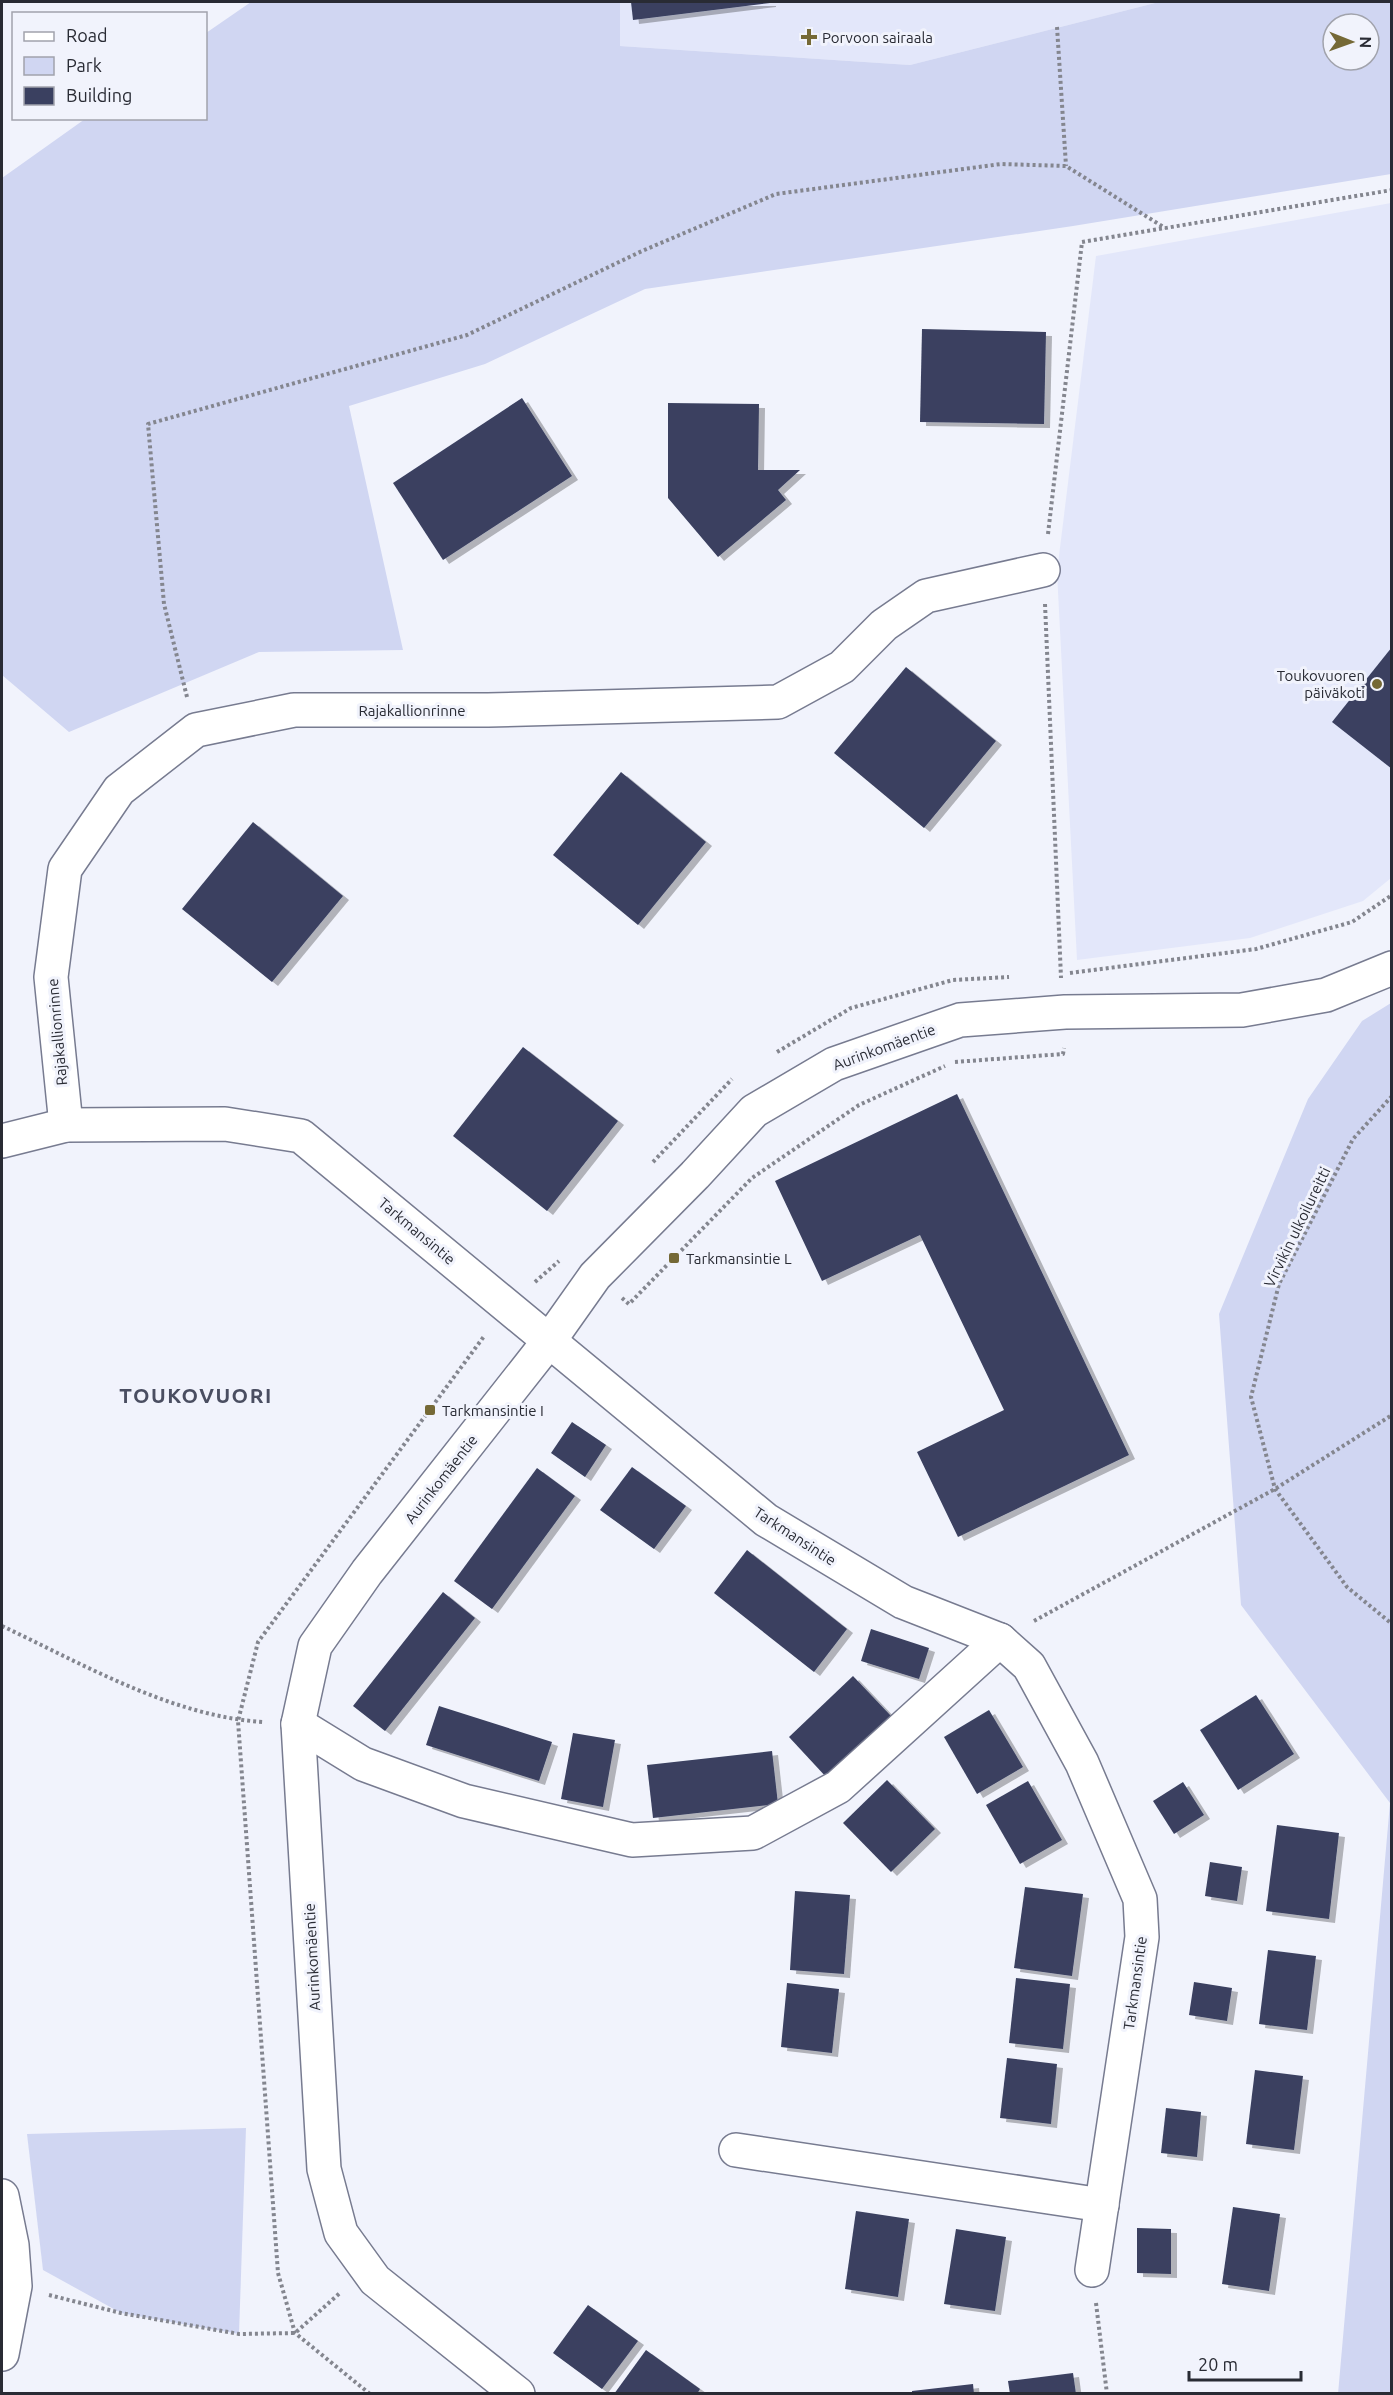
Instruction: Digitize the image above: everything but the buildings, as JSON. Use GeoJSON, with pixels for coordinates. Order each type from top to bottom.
{"type":"FeatureCollection","features":[{"type":"Feature","properties":{"kind":"street","name":"Rajakallionrinne"},"geometry":{"type":"LineString","coordinates":[[66,1125],[51,977],[65,869],[119,790],[196,730],[294,710],[488,710],[778,702],[842,667],[884,625],[926,596],[1043,570]]}},
{"type":"Feature","properties":{"kind":"street","name":"Aurinkomäentie"},"geometry":{"type":"LineString","coordinates":[[518,2394],[375,2280],[341,2233],[324,2169],[298,1724],[315,1646],[367,1572],[549,1341],[595,1276],[695,1175],[754,1111],[834,1064],[960,1020],[1065,1012],[1242,1010],[1326,995],[1392,968]]}},
{"type":"Feature","properties":{"kind":"street","name":"Tarkmansintie"},"geometry":{"type":"LineString","coordinates":[[2,1141],[66,1125],[225,1124],[301,1137],[766,1520],[903,1602],[999,1640],[1029,1666],[1082,1763],[1140,1899],[1142,1937],[1092,2270]]}},
{"type":"Feature","properties":{"kind":"street"},"geometry":{"type":"LineString","coordinates":[[298,1724],[363,1764],[464,1801],[632,1840],[753,1833],[838,1787],[999,1640]]}},
{"type":"Feature","properties":{"kind":"street"},"geometry":{"type":"LineString","coordinates":[[736,2150],[1102,2205]]}},
{"type":"Feature","properties":{"kind":"street"},"geometry":{"type":"LineString","coordinates":[[2,2196],[12,2244],[15,2286],[2,2354]]}},
{"type":"Feature","properties":{"kind":"path"},"geometry":{"type":"LineString","coordinates":[[1057,27],[1066,166]]}},
{"type":"Feature","properties":{"kind":"path"},"geometry":{"type":"LineString","coordinates":[[196,730],[164,604],[148,424],[466,335],[642,252],[777,194],[1001,164],[1066,166],[1165,228]]}},
{"type":"Feature","properties":{"kind":"path"},"geometry":{"type":"LineString","coordinates":[[370,2394],[295,2333],[278,2274],[238,1721],[258,1642],[507,1305],[565,1256],[595,1276],[629,1304],[752,1178],[859,1105],[954,1062],[1063,1054],[1065,1012],[1060,975],[1043,570],[1082,242],[1392,190]]}},
{"type":"Feature","properties":{"kind":"path"},"geometry":{"type":"LineString","coordinates":[[1060,975],[1256,949],[1352,922],[1392,895]]}},
{"type":"Feature","properties":{"kind":"path"},"geometry":{"type":"LineString","coordinates":[[775,1053],[851,1008],[953,980],[1013,977]]}},
{"type":"Feature","properties":{"kind":"path"},"geometry":{"type":"LineString","coordinates":[[646,1169],[728,1082],[737,1076]]}},
{"type":"Feature","properties":{"kind":"path","name":"Virvikin ulkoilureitti"},"geometry":{"type":"LineString","coordinates":[[1392,1096],[1353,1139],[1279,1284],[1251,1397],[1275,1489],[1347,1587],[1392,1624]]}},
{"type":"Feature","properties":{"kind":"path"},"geometry":{"type":"LineString","coordinates":[[999,1640],[1275,1489],[1392,1415]]}},
{"type":"Feature","properties":{"kind":"path"},"geometry":{"type":"LineString","coordinates":[[2,1626],[168,1703],[238,1721]]}},
{"type":"Feature","properties":{"kind":"path"},"geometry":{"type":"LineString","coordinates":[[15,2286],[121,2313],[239,2334],[295,2333],[367,2269]]}},
{"type":"Feature","properties":{"kind":"path"},"geometry":{"type":"LineString","coordinates":[[1092,2270],[1107,2394]]}},
{"type":"Feature","properties":{"kind":"shaded area","name":"Porvoon sairaala"},"geometry":{"type":"Polygon","coordinates":[[[514,2],[1159,2],[910,65],[620,46],[514,2]]]}},
{"type":"Feature","properties":{"kind":"shaded area"},"geometry":{"type":"Polygon","coordinates":[[[1391,203],[1391,878],[1363,901],[1250,938],[1077,960],[1057,572],[1096,256],[1391,203]]]}},
{"type":"Feature","properties":{"kind":"green space"},"geometry":{"type":"Polygon","coordinates":[[[251,2],[620,2],[620,46],[910,65],[1159,2],[1391,2],[1391,174],[1073,226],[645,289],[485,364],[349,406],[403,650],[259,652],[69,732],[2,675],[2,178],[84,120],[207,120],[207,32],[251,2]]]}},
{"type":"Feature","properties":{"kind":"green space"},"geometry":{"type":"Polygon","coordinates":[[[1391,1003],[1392,2393],[1338,2394],[1390,1803],[1241,1605],[1219,1314],[1308,1099],[1362,1021],[1391,1003]]]}},
{"type":"Feature","properties":{"kind":"green space"},"geometry":{"type":"Polygon","coordinates":[[[246,2128],[239,2334],[121,2313],[43,2270],[27,2134],[246,2128]]]}},
{"type":"Feature","properties":{"kind":"place","name":"Porvoon sairaala"},"geometry":{"type":"Point","coordinates":[809,37]}},
{"type":"Feature","properties":{"kind":"place","name":"Toukovuoren päiväkoti"},"geometry":{"type":"Point","coordinates":[1377,684]}},
{"type":"Feature","properties":{"kind":"place","name":"Tarkmansintie L"},"geometry":{"type":"Point","coordinates":[674,1258]}},
{"type":"Feature","properties":{"kind":"place","name":"Tarkmansintie I"},"geometry":{"type":"Point","coordinates":[430,1410]}},
{"type":"Feature","properties":{"kind":"district","name":"TOUKOVUORI"},"geometry":{"type":"Point","coordinates":[196,1395]}}]}
